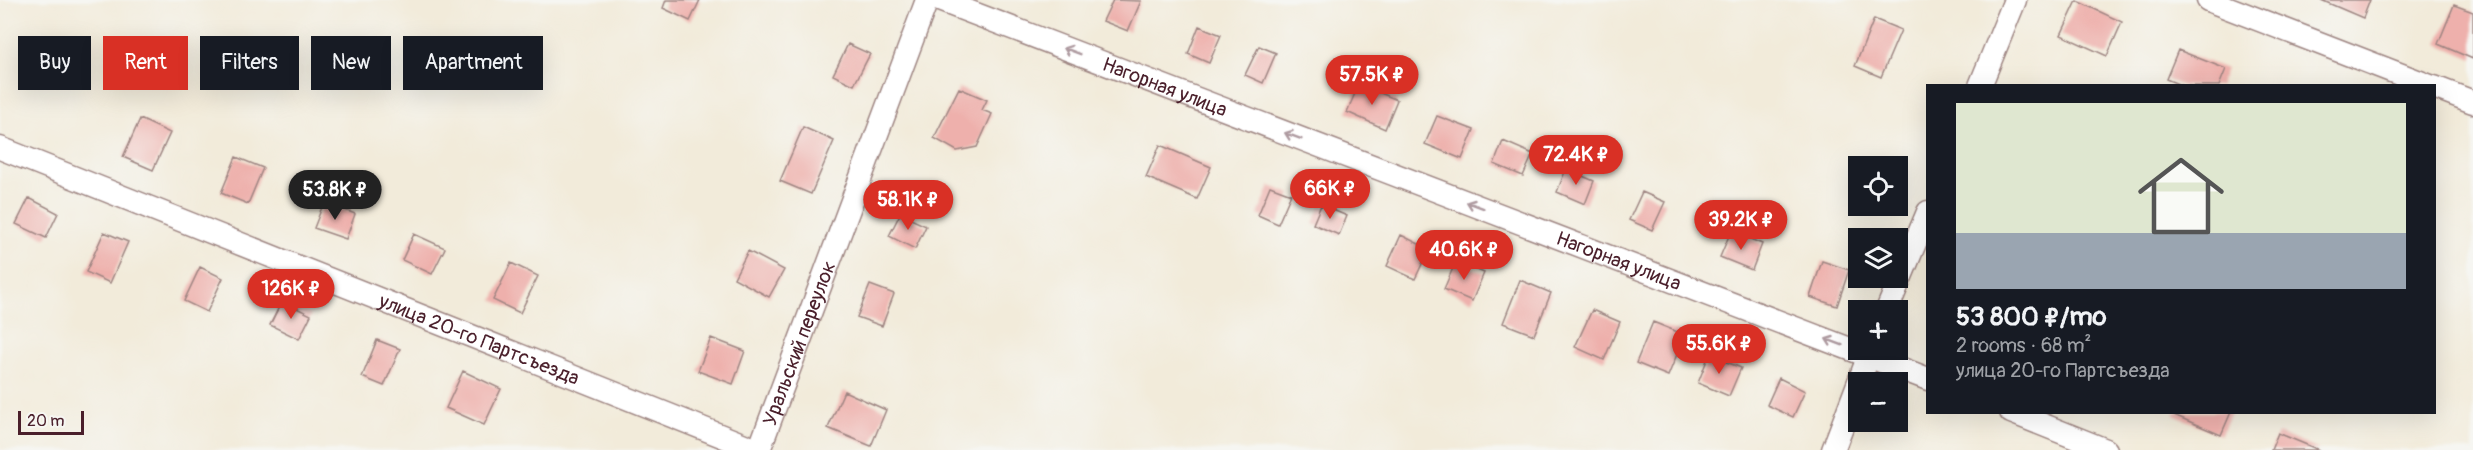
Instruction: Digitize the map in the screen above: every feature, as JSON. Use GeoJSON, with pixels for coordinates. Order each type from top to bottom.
{"type":"FeatureCollection","features":[{"type":"Feature","properties":{"kind":"street","name":"Уральский переулок"},"geometry":{"type":"LineString","coordinates":[[758,450],[927,0]]}},
{"type":"Feature","properties":{"kind":"street","name":"Нагорная улица"},"geometry":{"type":"LineString","coordinates":[[939,0],[1848,345]]}},
{"type":"Feature","properties":{"kind":"street"},"geometry":{"type":"LineString","coordinates":[[1981,84],[2015,0]]}},
{"type":"Feature","properties":{"kind":"street"},"geometry":{"type":"LineString","coordinates":[[2208,0],[2427,84]]}},
{"type":"Feature","properties":{"kind":"street"},"geometry":{"type":"LineString","coordinates":[[2436,88],[2473,102]]}},
{"type":"Feature","properties":{"kind":"street","name":"улица 20-го Партсъезда"},"geometry":{"type":"LineString","coordinates":[[0,148],[758,450]]}},
{"type":"Feature","properties":{"kind":"street"},"geometry":{"type":"LineString","coordinates":[[1891,300],[1926,217]]}},
{"type":"Feature","properties":{"kind":"street"},"geometry":{"type":"LineString","coordinates":[[1833,450],[1867,360]]}},
{"type":"Feature","properties":{"kind":"street","name":"Нагорная улица"},"geometry":{"type":"LineString","coordinates":[[1886,360],[1926,378]]}},
{"type":"Feature","properties":{"kind":"street"},"geometry":{"type":"LineString","coordinates":[[2017,414],[2106,450]]}},
{"type":"Feature","properties":{"kind":"building"},"geometry":{"type":"Polygon","coordinates":[[[666,0],[700,0],[690,21],[663,8],[666,0]]]}},
{"type":"Feature","properties":{"kind":"building"},"geometry":{"type":"Polygon","coordinates":[[[1113,0],[1141,1],[1128,31],[1103,21],[1113,0]]]}},
{"type":"Feature","properties":{"kind":"building"},"geometry":{"type":"Polygon","coordinates":[[[2321,0],[2370,0],[2363,18],[2321,0]]]}},
{"type":"Feature","properties":{"kind":"building"},"geometry":{"type":"Polygon","coordinates":[[[2077,1],[2122,22],[2107,56],[2061,35],[2077,1]]]}},
{"type":"Feature","properties":{"kind":"building"},"geometry":{"type":"Polygon","coordinates":[[[2454,5],[2473,12],[2473,59],[2438,44],[2454,5]]]}},
{"type":"Feature","properties":{"kind":"building"},"geometry":{"type":"Polygon","coordinates":[[[1874,19],[1901,30],[1881,77],[1855,66],[1874,19]]]}},
{"type":"Feature","properties":{"kind":"building"},"geometry":{"type":"Polygon","coordinates":[[[1199,26],[1221,35],[1209,63],[1188,54],[1199,26]]]}},
{"type":"Feature","properties":{"kind":"building"},"geometry":{"type":"Polygon","coordinates":[[[848,44],[870,54],[854,85],[833,75],[848,44]]]}},
{"type":"Feature","properties":{"kind":"building"},"geometry":{"type":"Polygon","coordinates":[[[1259,46],[1276,53],[1263,83],[1245,75],[1259,46]]]}},
{"type":"Feature","properties":{"kind":"building"},"geometry":{"type":"Polygon","coordinates":[[[2178,50],[2226,69],[2220,84],[2178,84],[2166,79],[2178,50]]]}},
{"type":"Feature","properties":{"kind":"building"},"geometry":{"type":"Polygon","coordinates":[[[1359,84],[1397,100],[1385,129],[1347,112],[1359,84]]]}},
{"type":"Feature","properties":{"kind":"building"},"geometry":{"type":"Polygon","coordinates":[[[959,88],[987,100],[982,110],[992,114],[977,147],[957,151],[934,138],[959,88]]]}},
{"type":"Feature","properties":{"kind":"building"},"geometry":{"type":"Polygon","coordinates":[[[1437,116],[1474,130],[1462,159],[1425,144],[1437,116]]]}},
{"type":"Feature","properties":{"kind":"building"},"geometry":{"type":"Polygon","coordinates":[[[140,119],[170,133],[153,170],[123,157],[140,119]]]}},
{"type":"Feature","properties":{"kind":"building"},"geometry":{"type":"Polygon","coordinates":[[[803,127],[834,141],[811,194],[780,181],[803,127]]]}},
{"type":"Feature","properties":{"kind":"building"},"geometry":{"type":"Polygon","coordinates":[[[1503,141],[1533,154],[1523,176],[1494,164],[1503,141]]]}},
{"type":"Feature","properties":{"kind":"building"},"geometry":{"type":"Polygon","coordinates":[[[1160,145],[1211,167],[1197,199],[1146,177],[1160,145]]]}},
{"type":"Feature","properties":{"kind":"building"},"geometry":{"type":"Polygon","coordinates":[[[236,157],[263,168],[248,204],[221,193],[236,157]]]}},
{"type":"Feature","properties":{"kind":"building"},"geometry":{"type":"Polygon","coordinates":[[[1566,169],[1594,181],[1585,204],[1557,192],[1566,169]]]}},
{"type":"Feature","properties":{"kind":"building"},"geometry":{"type":"Polygon","coordinates":[[[1270,186],[1291,194],[1278,224],[1258,215],[1270,186]]]}},
{"type":"Feature","properties":{"kind":"building"},"geometry":{"type":"Polygon","coordinates":[[[1642,192],[1665,202],[1652,230],[1629,220],[1642,192]]]}},
{"type":"Feature","properties":{"kind":"building"},"geometry":{"type":"Polygon","coordinates":[[[29,198],[58,213],[46,238],[16,224],[29,198]]]}},
{"type":"Feature","properties":{"kind":"building"},"geometry":{"type":"Polygon","coordinates":[[[324,202],[355,214],[346,239],[314,228],[324,202]]]}},
{"type":"Feature","properties":{"kind":"building"},"geometry":{"type":"Polygon","coordinates":[[[1321,205],[1347,216],[1339,235],[1313,224],[1321,205]]]}},
{"type":"Feature","properties":{"kind":"building"},"geometry":{"type":"Polygon","coordinates":[[[900,214],[926,226],[915,249],[889,236],[900,214]]]}},
{"type":"Feature","properties":{"kind":"building"},"geometry":{"type":"Polygon","coordinates":[[[1731,231],[1762,244],[1752,270],[1720,257],[1731,231]]]}},
{"type":"Feature","properties":{"kind":"building"},"geometry":{"type":"Polygon","coordinates":[[[104,232],[128,242],[110,283],[86,272],[104,232]]]}},
{"type":"Feature","properties":{"kind":"building"},"geometry":{"type":"Polygon","coordinates":[[[414,234],[445,248],[432,274],[402,260],[414,234]]]}},
{"type":"Feature","properties":{"kind":"building"},"geometry":{"type":"Polygon","coordinates":[[[1401,235],[1429,249],[1415,279],[1387,266],[1401,235]]]}},
{"type":"Feature","properties":{"kind":"building"},"geometry":{"type":"Polygon","coordinates":[[[748,251],[784,270],[769,297],[734,278],[748,251]]]}},
{"type":"Feature","properties":{"kind":"building"},"geometry":{"type":"Polygon","coordinates":[[[1456,261],[1484,273],[1472,301],[1444,289],[1456,261]]]}},
{"type":"Feature","properties":{"kind":"building"},"geometry":{"type":"Polygon","coordinates":[[[1822,261],[1848,270],[1837,306],[1810,297],[1822,261]]]}},
{"type":"Feature","properties":{"kind":"building"},"geometry":{"type":"Polygon","coordinates":[[[511,263],[538,276],[520,313],[493,300],[511,263]]]}},
{"type":"Feature","properties":{"kind":"building"},"geometry":{"type":"Polygon","coordinates":[[[200,267],[223,278],[207,312],[184,301],[200,267]]]}},
{"type":"Feature","properties":{"kind":"building"},"geometry":{"type":"Polygon","coordinates":[[[1520,280],[1551,293],[1534,335],[1503,323],[1520,280]]]}},
{"type":"Feature","properties":{"kind":"building"},"geometry":{"type":"Polygon","coordinates":[[[870,285],[894,294],[882,326],[857,317],[870,285]]]}},
{"type":"Feature","properties":{"kind":"building"},"geometry":{"type":"Polygon","coordinates":[[[282,301],[311,315],[299,339],[270,325],[282,301]]]}},
{"type":"Feature","properties":{"kind":"building"},"geometry":{"type":"Polygon","coordinates":[[[1592,310],[1620,322],[1604,360],[1575,347],[1592,310]]]}},
{"type":"Feature","properties":{"kind":"building"},"geometry":{"type":"Polygon","coordinates":[[[1653,322],[1685,335],[1668,376],[1636,363],[1653,322]]]}},
{"type":"Feature","properties":{"kind":"building"},"geometry":{"type":"Polygon","coordinates":[[[711,338],[745,351],[733,384],[698,371],[711,338]]]}},
{"type":"Feature","properties":{"kind":"building"},"geometry":{"type":"Polygon","coordinates":[[[377,340],[400,349],[384,386],[362,377],[377,340]]]}},
{"type":"Feature","properties":{"kind":"building"},"geometry":{"type":"Polygon","coordinates":[[[1709,355],[1741,368],[1729,396],[1698,383],[1709,355]]]}},
{"type":"Feature","properties":{"kind":"building"},"geometry":{"type":"Polygon","coordinates":[[[463,371],[501,389],[484,425],[446,408],[463,371]]]}},
{"type":"Feature","properties":{"kind":"building"},"geometry":{"type":"Polygon","coordinates":[[[1779,378],[1805,391],[1793,417],[1767,405],[1779,378]]]}},
{"type":"Feature","properties":{"kind":"building"},"geometry":{"type":"Polygon","coordinates":[[[844,391],[886,410],[871,446],[828,428],[844,391]]]}},
{"type":"Feature","properties":{"kind":"building"},"geometry":{"type":"Polygon","coordinates":[[[2174,414],[2230,414],[2221,435],[2174,414]]]}},
{"type":"Feature","properties":{"kind":"building"},"geometry":{"type":"Polygon","coordinates":[[[2278,433],[2319,450],[2271,450],[2278,433]]]}}]}
